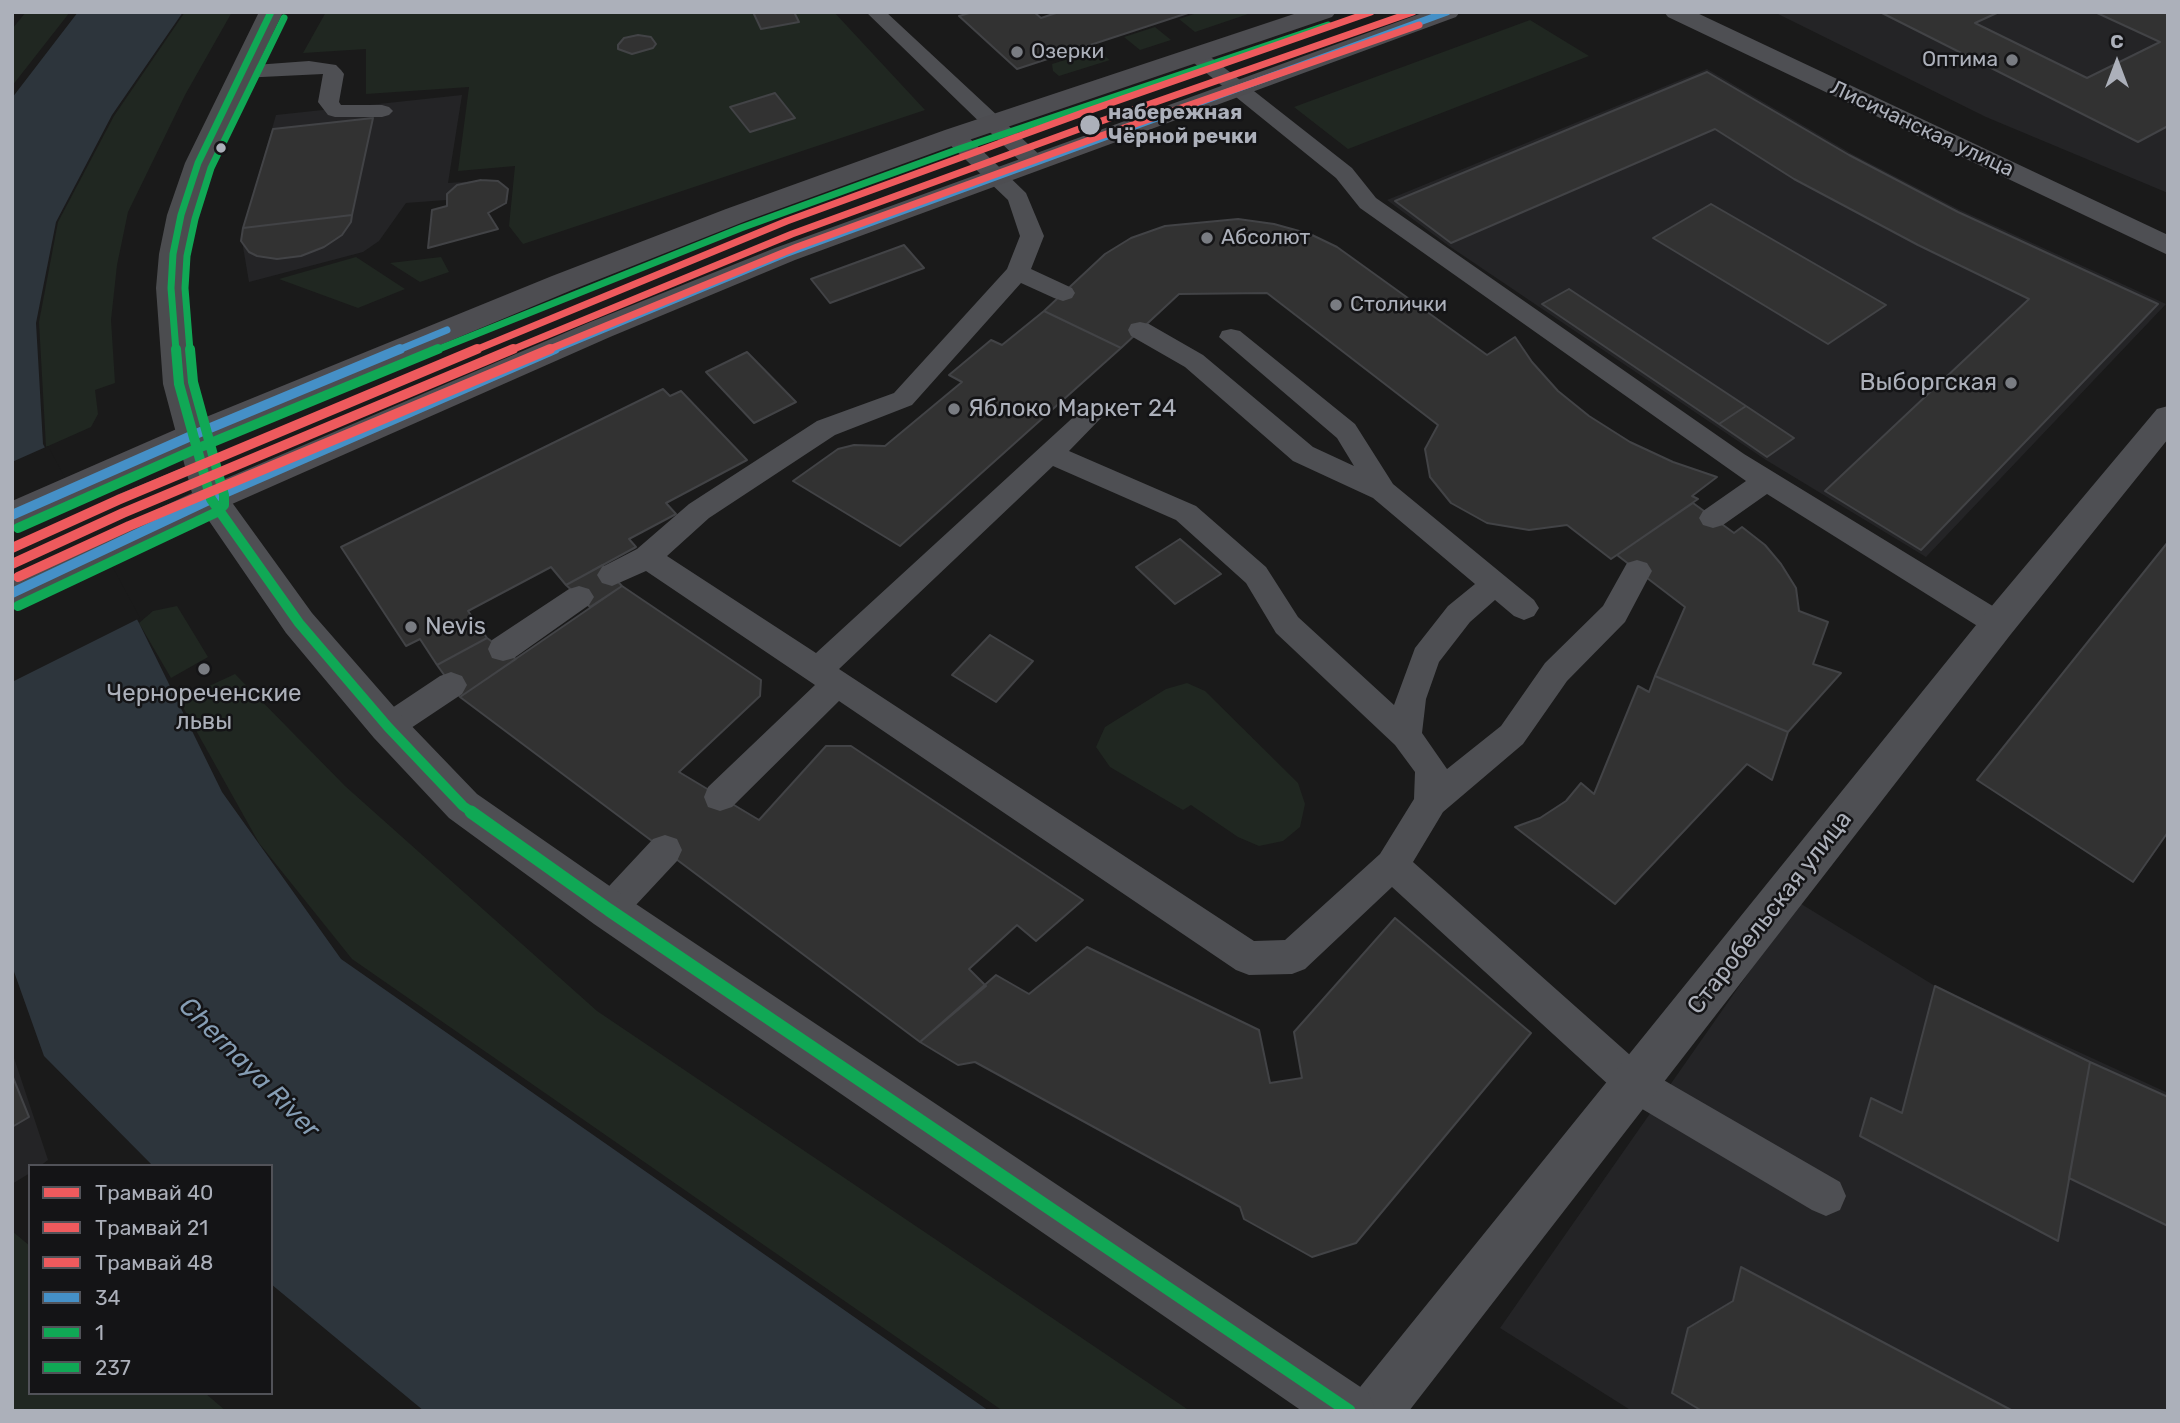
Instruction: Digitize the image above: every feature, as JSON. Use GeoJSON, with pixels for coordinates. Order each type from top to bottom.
{"type":"FeatureCollection","features":[{"type":"Feature","properties":{"kind":"main road"},"geometry":{"type":"LineString","coordinates":[[211,499],[191,436],[179,384],[171,288],[173,254],[181,215],[198,163],[271,12]]}},
{"type":"Feature","properties":{"kind":"main road"},"geometry":{"type":"LineString","coordinates":[[12,515],[191,436],[562,283],[736,215],[954,136],[1324,12]]}},
{"type":"Feature","properties":{"kind":"main road"},"geometry":{"type":"LineString","coordinates":[[12,593],[211,499],[785,254],[1448,12]]}},
{"type":"Feature","properties":{"kind":"street","name":"Лисичанская улица"},"geometry":{"type":"LineString","coordinates":[[1676,12],[2168,246]]}},
{"type":"Feature","properties":{"kind":"street","name":"Старобельская улица"},"geometry":{"type":"LineString","coordinates":[[1375,1411],[1998,624],[2168,417]]}},
{"type":"Feature","properties":{"kind":"street"},"geometry":{"type":"LineString","coordinates":[[211,499],[299,623],[388,727],[463,806],[609,910],[1349,1411]]}},
{"type":"Feature","properties":{"kind":"lane"},"geometry":{"type":"LineString","coordinates":[[875,12],[1034,162]]}},
{"type":"Feature","properties":{"kind":"lane"},"geometry":{"type":"LineString","coordinates":[[1196,55],[1344,173],[1368,203],[1734,461],[1998,624]]}},
{"type":"Feature","properties":{"kind":"lane"},"geometry":{"type":"LineString","coordinates":[[241,72],[309,67],[329,69],[334,74],[328,102],[330,108],[346,113],[382,111]]}},
{"type":"Feature","properties":{"kind":"lane"},"geometry":{"type":"LineString","coordinates":[[612,575],[647,557],[699,511],[826,428],[903,399],[1018,272],[1032,236],[1018,198],[954,136]]}},
{"type":"Feature","properties":{"kind":"lane"},"geometry":{"type":"LineString","coordinates":[[1018,272],[1063,293]]}},
{"type":"Feature","properties":{"kind":"lane"},"geometry":{"type":"LineString","coordinates":[[1140,330],[1194,361],[1303,454],[1383,491],[1524,608]]}},
{"type":"Feature","properties":{"kind":"lane"},"geometry":{"type":"LineString","coordinates":[[1231,337],[1346,431],[1383,491]]}},
{"type":"Feature","properties":{"kind":"lane"},"geometry":{"type":"LineString","coordinates":[[720,797],[827,677],[1089,417]]}},
{"type":"Feature","properties":{"kind":"lane"},"geometry":{"type":"LineString","coordinates":[[1050,454],[1186,513],[1256,575],[1287,625],[1406,736],[1431,769],[1431,803]]}},
{"type":"Feature","properties":{"kind":"lane"},"geometry":{"type":"LineString","coordinates":[[1713,518],[1766,481]]}},
{"type":"Feature","properties":{"kind":"lane"},"geometry":{"type":"LineString","coordinates":[[647,557],[1249,958],[1292,957],[1392,865],[1431,803],[1512,735],[1556,672],[1614,614],[1637,571]]}},
{"type":"Feature","properties":{"kind":"lane"},"geometry":{"type":"LineString","coordinates":[[1406,736],[1410,699],[1426,657],[1459,614],[1494,584]]}},
{"type":"Feature","properties":{"kind":"lane"},"geometry":{"type":"LineString","coordinates":[[503,649],[579,597]]}},
{"type":"Feature","properties":{"kind":"lane"},"geometry":{"type":"LineString","coordinates":[[388,727],[451,685]]}},
{"type":"Feature","properties":{"kind":"lane"},"geometry":{"type":"LineString","coordinates":[[609,910],[665,850]]}},
{"type":"Feature","properties":{"kind":"lane"},"geometry":{"type":"LineString","coordinates":[[1392,865],[1634,1084],[1826,1196]]}},
{"type":"Feature","properties":{"kind":"shaded area"},"geometry":{"type":"Polygon","coordinates":[[[26,12],[70,12],[12,86],[12,29],[26,12]]]}},
{"type":"Feature","properties":{"kind":"shaded area"},"geometry":{"type":"Polygon","coordinates":[[[185,12],[232,12],[185,95],[128,212],[117,265],[111,320],[115,383],[95,390],[98,414],[91,427],[46,447],[39,322],[58,222],[114,116],[185,12]]]}},
{"type":"Feature","properties":{"kind":"shaded area"},"geometry":{"type":"Polygon","coordinates":[[[326,12],[834,12],[925,110],[523,244],[509,226],[515,166],[458,171],[469,87],[366,94],[366,49],[303,53],[326,12]]]}},
{"type":"Feature","properties":{"kind":"shaded area"},"geometry":{"type":"Polygon","coordinates":[[[1200,12],[1254,12],[1195,32],[1179,19],[1200,12]]]}},
{"type":"Feature","properties":{"kind":"shaded area"},"geometry":{"type":"Polygon","coordinates":[[[1774,12],[2168,12],[2168,193],[1986,117],[1774,12]]]}},
{"type":"Feature","properties":{"kind":"shaded area"},"geometry":{"type":"Polygon","coordinates":[[[1530,20],[1589,56],[1348,149],[1294,107],[1530,20]]]}},
{"type":"Feature","properties":{"kind":"shaded area"},"geometry":{"type":"Polygon","coordinates":[[[1155,27],[1171,40],[1140,50],[1124,37],[1155,27]]]}},
{"type":"Feature","properties":{"kind":"shaded area"},"geometry":{"type":"Polygon","coordinates":[[[1097,50],[1110,60],[1059,76],[1053,71],[1052,64],[1097,50]]]}},
{"type":"Feature","properties":{"kind":"shaded area"},"geometry":{"type":"Polygon","coordinates":[[[1707,69],[1852,154],[1958,209],[2166,304],[1926,557],[1766,460],[1449,246],[1387,200],[1707,69]]]}},
{"type":"Feature","properties":{"kind":"shaded area"},"geometry":{"type":"Polygon","coordinates":[[[462,95],[448,183],[491,180],[504,184],[508,189],[508,200],[488,213],[498,229],[428,248],[432,210],[447,206],[446,200],[406,203],[379,241],[363,252],[249,282],[241,235],[276,115],[462,95]]]}},
{"type":"Feature","properties":{"kind":"shaded area"},"geometry":{"type":"Polygon","coordinates":[[[356,257],[405,289],[358,308],[279,279],[356,257]]]}},
{"type":"Feature","properties":{"kind":"shaded area"},"geometry":{"type":"Polygon","coordinates":[[[441,257],[449,272],[420,282],[390,263],[441,257]]]}},
{"type":"Feature","properties":{"kind":"shaded area"},"geometry":{"type":"Polygon","coordinates":[[[177,606],[208,657],[171,678],[139,623],[153,611],[177,606]]]}},
{"type":"Feature","properties":{"kind":"shaded area"},"geometry":{"type":"Polygon","coordinates":[[[235,674],[345,786],[597,1011],[1190,1411],[1003,1411],[352,959],[259,843],[179,700],[235,674]]]}},
{"type":"Feature","properties":{"kind":"shaded area"},"geometry":{"type":"Polygon","coordinates":[[[1187,683],[1205,691],[1298,783],[1305,804],[1300,827],[1283,841],[1259,846],[1238,837],[1191,805],[1183,810],[1110,767],[1096,747],[1105,727],[1166,689],[1187,683]]]}},
{"type":"Feature","properties":{"kind":"shaded area"},"geometry":{"type":"Polygon","coordinates":[[[1798,902],[1935,986],[2168,1093],[2168,1411],[1632,1411],[1500,1328],[1798,902]]]}},
{"type":"Feature","properties":{"kind":"shaded area"},"geometry":{"type":"Polygon","coordinates":[[[12,1052],[48,1160],[43,1164],[28,1164],[28,1174],[12,1184],[12,1052]]]}},
{"type":"Feature","properties":{"kind":"shaded area"},"geometry":{"type":"Polygon","coordinates":[[[12,1231],[28,1244],[28,1395],[207,1395],[226,1411],[12,1411],[12,1231]]]}},
{"type":"Feature","properties":{"kind":"water","name":"Chernaya River"},"geometry":{"type":"Polygon","coordinates":[[[78,12],[183,12],[112,115],[56,222],[36,323],[43,444],[139,623],[222,792],[341,959],[989,1411],[424,1411],[273,1286],[273,1164],[151,1164],[44,1056],[12,966],[12,98],[78,12]]]}},
{"type":"Feature","properties":{"kind":"pier"},"geometry":{"type":"Polygon","coordinates":[[[48,446],[140,618],[12,682],[12,462],[48,446]]]}},
{"type":"Feature","properties":{"kind":"building"},"geometry":{"type":"Polygon","coordinates":[[[753,12],[794,12],[799,22],[761,29],[753,12]]]}},
{"type":"Feature","properties":{"kind":"building"},"geometry":{"type":"Polygon","coordinates":[[[973,12],[1034,12],[1041,18],[1059,12],[1191,12],[1017,69],[959,16],[973,12]]]}},
{"type":"Feature","properties":{"kind":"building","name":"Оптима"},"geometry":{"type":"Polygon","coordinates":[[[1880,12],[1999,12],[1975,23],[2087,78],[2160,42],[2095,12],[2168,12],[2168,126],[2138,142],[1880,12]]]}},
{"type":"Feature","properties":{"kind":"building"},"geometry":{"type":"Polygon","coordinates":[[[638,35],[651,37],[656,44],[653,48],[632,54],[618,49],[624,38],[638,35]]]}},
{"type":"Feature","properties":{"kind":"building","name":"Выборгская"},"geometry":{"type":"Polygon","coordinates":[[[1707,72],[1849,155],[1958,212],[2158,304],[1921,550],[1825,491],[2029,299],[1918,245],[1794,179],[1715,129],[1451,243],[1395,201],[1707,72]]]}},
{"type":"Feature","properties":{"kind":"building"},"geometry":{"type":"Polygon","coordinates":[[[775,93],[795,118],[750,132],[730,107],[775,93]]]}},
{"type":"Feature","properties":{"kind":"building"},"geometry":{"type":"Polygon","coordinates":[[[373,118],[352,215],[243,228],[273,129],[373,118]]]}},
{"type":"Feature","properties":{"kind":"building"},"geometry":{"type":"Polygon","coordinates":[[[481,180],[498,181],[508,189],[506,203],[488,213],[498,229],[428,248],[432,210],[447,206],[447,194],[457,185],[481,180]]]}},
{"type":"Feature","properties":{"kind":"building"},"geometry":{"type":"Polygon","coordinates":[[[1711,204],[1886,305],[1828,344],[1653,238],[1711,204]]]}},
{"type":"Feature","properties":{"kind":"building"},"geometry":{"type":"Polygon","coordinates":[[[352,215],[351,222],[342,235],[324,247],[301,256],[277,259],[257,256],[249,252],[241,241],[243,228],[352,215]]]}},
{"type":"Feature","properties":{"kind":"building"},"geometry":{"type":"Polygon","coordinates":[[[1238,219],[1274,224],[1310,234],[1337,247],[1487,355],[1515,337],[1532,362],[1558,391],[1589,416],[1630,442],[1673,462],[1717,477],[1692,496],[1698,499],[1611,559],[1567,525],[1529,530],[1487,523],[1451,503],[1430,477],[1425,449],[1438,425],[1267,293],[1179,294],[1121,348],[1044,311],[1105,254],[1131,238],[1165,226],[1238,219]]]}},
{"type":"Feature","properties":{"kind":"building"},"geometry":{"type":"Polygon","coordinates":[[[904,245],[924,268],[830,303],[811,279],[904,245]]]}},
{"type":"Feature","properties":{"kind":"building"},"geometry":{"type":"Polygon","coordinates":[[[1569,289],[1746,406],[1719,424],[1542,304],[1569,289]]]}},
{"type":"Feature","properties":{"kind":"building"},"geometry":{"type":"Polygon","coordinates":[[[1044,311],[1121,348],[900,546],[793,481],[838,449],[854,445],[885,446],[962,382],[949,375],[991,340],[1002,345],[1044,311]]]}},
{"type":"Feature","properties":{"kind":"building"},"geometry":{"type":"Polygon","coordinates":[[[747,352],[796,402],[754,423],[706,372],[747,352]]]}},
{"type":"Feature","properties":{"kind":"building"},"geometry":{"type":"Polygon","coordinates":[[[663,389],[670,396],[681,391],[747,460],[666,503],[676,514],[629,539],[636,547],[566,585],[551,567],[468,611],[487,638],[437,665],[420,639],[406,646],[341,547],[663,389]]]}},
{"type":"Feature","properties":{"kind":"building"},"geometry":{"type":"Polygon","coordinates":[[[1746,406],[1794,438],[1767,457],[1719,424],[1746,406]]]}},
{"type":"Feature","properties":{"kind":"building"},"geometry":{"type":"Polygon","coordinates":[[[1693,503],[1734,533],[1742,527],[1765,545],[1796,588],[1799,611],[1828,622],[1813,664],[1841,673],[1788,732],[1655,676],[1685,607],[1617,555],[1693,503]]]}},
{"type":"Feature","properties":{"kind":"building"},"geometry":{"type":"Polygon","coordinates":[[[1180,539],[1221,574],[1175,604],[1136,567],[1180,539]]]}},
{"type":"Feature","properties":{"kind":"building"},"geometry":{"type":"Polygon","coordinates":[[[2168,542],[2168,832],[2133,882],[1977,780],[2168,542]]]}},
{"type":"Feature","properties":{"kind":"building"},"geometry":{"type":"Polygon","coordinates":[[[602,565],[622,586],[590,607],[566,585],[602,565]]]}},
{"type":"Feature","properties":{"kind":"building"},"geometry":{"type":"Polygon","coordinates":[[[622,586],[761,680],[760,696],[679,772],[759,820],[826,746],[851,746],[1083,900],[1036,941],[1017,925],[969,969],[986,986],[920,1042],[460,697],[622,586]]]}},
{"type":"Feature","properties":{"kind":"building"},"geometry":{"type":"Polygon","coordinates":[[[990,635],[1033,661],[996,702],[952,675],[990,635]]]}},
{"type":"Feature","properties":{"kind":"building"},"geometry":{"type":"Polygon","coordinates":[[[487,638],[516,659],[460,697],[437,665],[487,638]]]}},
{"type":"Feature","properties":{"kind":"building"},"geometry":{"type":"Polygon","coordinates":[[[1655,676],[1788,732],[1772,780],[1747,764],[1615,904],[1515,827],[1540,818],[1566,801],[1581,783],[1594,794],[1638,686],[1649,692],[1655,676]]]}},
{"type":"Feature","properties":{"kind":"building"},"geometry":{"type":"Polygon","coordinates":[[[1395,918],[1531,1033],[1356,1243],[1312,1257],[1244,1219],[1240,1207],[975,1062],[958,1065],[920,1042],[996,975],[1029,994],[1087,947],[1259,1030],[1270,1083],[1302,1078],[1294,1032],[1395,918]]]}},
{"type":"Feature","properties":{"kind":"building"},"geometry":{"type":"Polygon","coordinates":[[[1935,986],[2090,1062],[2058,1241],[1860,1136],[1871,1098],[1902,1113],[1935,986]]]}},
{"type":"Feature","properties":{"kind":"building"},"geometry":{"type":"Polygon","coordinates":[[[2090,1062],[2168,1097],[2168,1226],[2069,1178],[2090,1062]]]}},
{"type":"Feature","properties":{"kind":"building"},"geometry":{"type":"Polygon","coordinates":[[[12,1075],[29,1117],[12,1127],[12,1075]]]}},
{"type":"Feature","properties":{"kind":"building"},"geometry":{"type":"Polygon","coordinates":[[[1741,1267],[2013,1411],[1702,1411],[1672,1393],[1688,1328],[1733,1301],[1741,1267]]]}},
{"type":"Feature","properties":{"kind":"tram line","name":"48"},"geometry":{"type":"LineString","coordinates":[[12,548],[318,415],[787,221],[1085,112],[1371,12]]}},
{"type":"Feature","properties":{"kind":"tram line","name":"40"},"geometry":{"type":"LineString","coordinates":[[12,564],[123,513],[323,428],[792,234],[1090,125],[1413,12]]}},
{"type":"Feature","properties":{"kind":"tram line","name":"21"},"geometry":{"type":"LineString","coordinates":[[18,577],[129,526],[328,441],[797,247],[1095,138],[1419,25]]}},
{"type":"Feature","properties":{"kind":"tram line"},"geometry":{"type":"LineString","coordinates":[[117,496],[314,415]]}},
{"type":"Feature","properties":{"kind":"transit line","name":"237"},"geometry":{"type":"LineString","coordinates":[[271,12],[198,163],[181,215],[173,254],[171,288],[179,384],[211,499],[299,623],[388,727],[463,806],[609,910],[1349,1411]]}},
{"type":"Feature","properties":{"kind":"transit line","name":"34"},"geometry":{"type":"LineString","coordinates":[[12,593],[211,499],[599,330],[785,254],[1447,12]]}},
{"type":"Feature","properties":{"kind":"transit line","name":"1"},"geometry":{"type":"LineString","coordinates":[[18,606],[217,512],[224,505],[224,495],[193,382],[185,288],[187,256],[211,168],[284,18]]}},
{"type":"Feature","properties":{"kind":"transit line","name":"1"},"geometry":{"type":"LineString","coordinates":[[18,528],[196,449],[567,296],[741,228],[959,149],[1328,25]]}},
{"type":"Feature","properties":{"kind":"transit line","name":"34"},"geometry":{"type":"LineString","coordinates":[[12,515],[191,436],[447,330]]}},
{"type":"Feature","properties":{"kind":"place","name":"Озерки"},"geometry":{"type":"Point","coordinates":[1017,52]}},
{"type":"Feature","properties":{"kind":"place","name":"Оптима"},"geometry":{"type":"Point","coordinates":[2012,60]}},
{"type":"Feature","properties":{"kind":"place","name":"набережная Чёрной речки"},"geometry":{"type":"Point","coordinates":[1090,125]}},
{"type":"Feature","properties":{"kind":"place","name":"Абсолют"},"geometry":{"type":"Point","coordinates":[1207,238]}},
{"type":"Feature","properties":{"kind":"place","name":"Столички"},"geometry":{"type":"Point","coordinates":[1336,305]}},
{"type":"Feature","properties":{"kind":"place","name":"Выборгская"},"geometry":{"type":"Point","coordinates":[2011,383]}},
{"type":"Feature","properties":{"kind":"place","name":"Яблоко Маркет 24"},"geometry":{"type":"Point","coordinates":[954,409]}},
{"type":"Feature","properties":{"kind":"place","name":"Nevis"},"geometry":{"type":"Point","coordinates":[411,627]}},
{"type":"Feature","properties":{"kind":"place","name":"Чернореченские львы"},"geometry":{"type":"Point","coordinates":[204,669]}}]}
